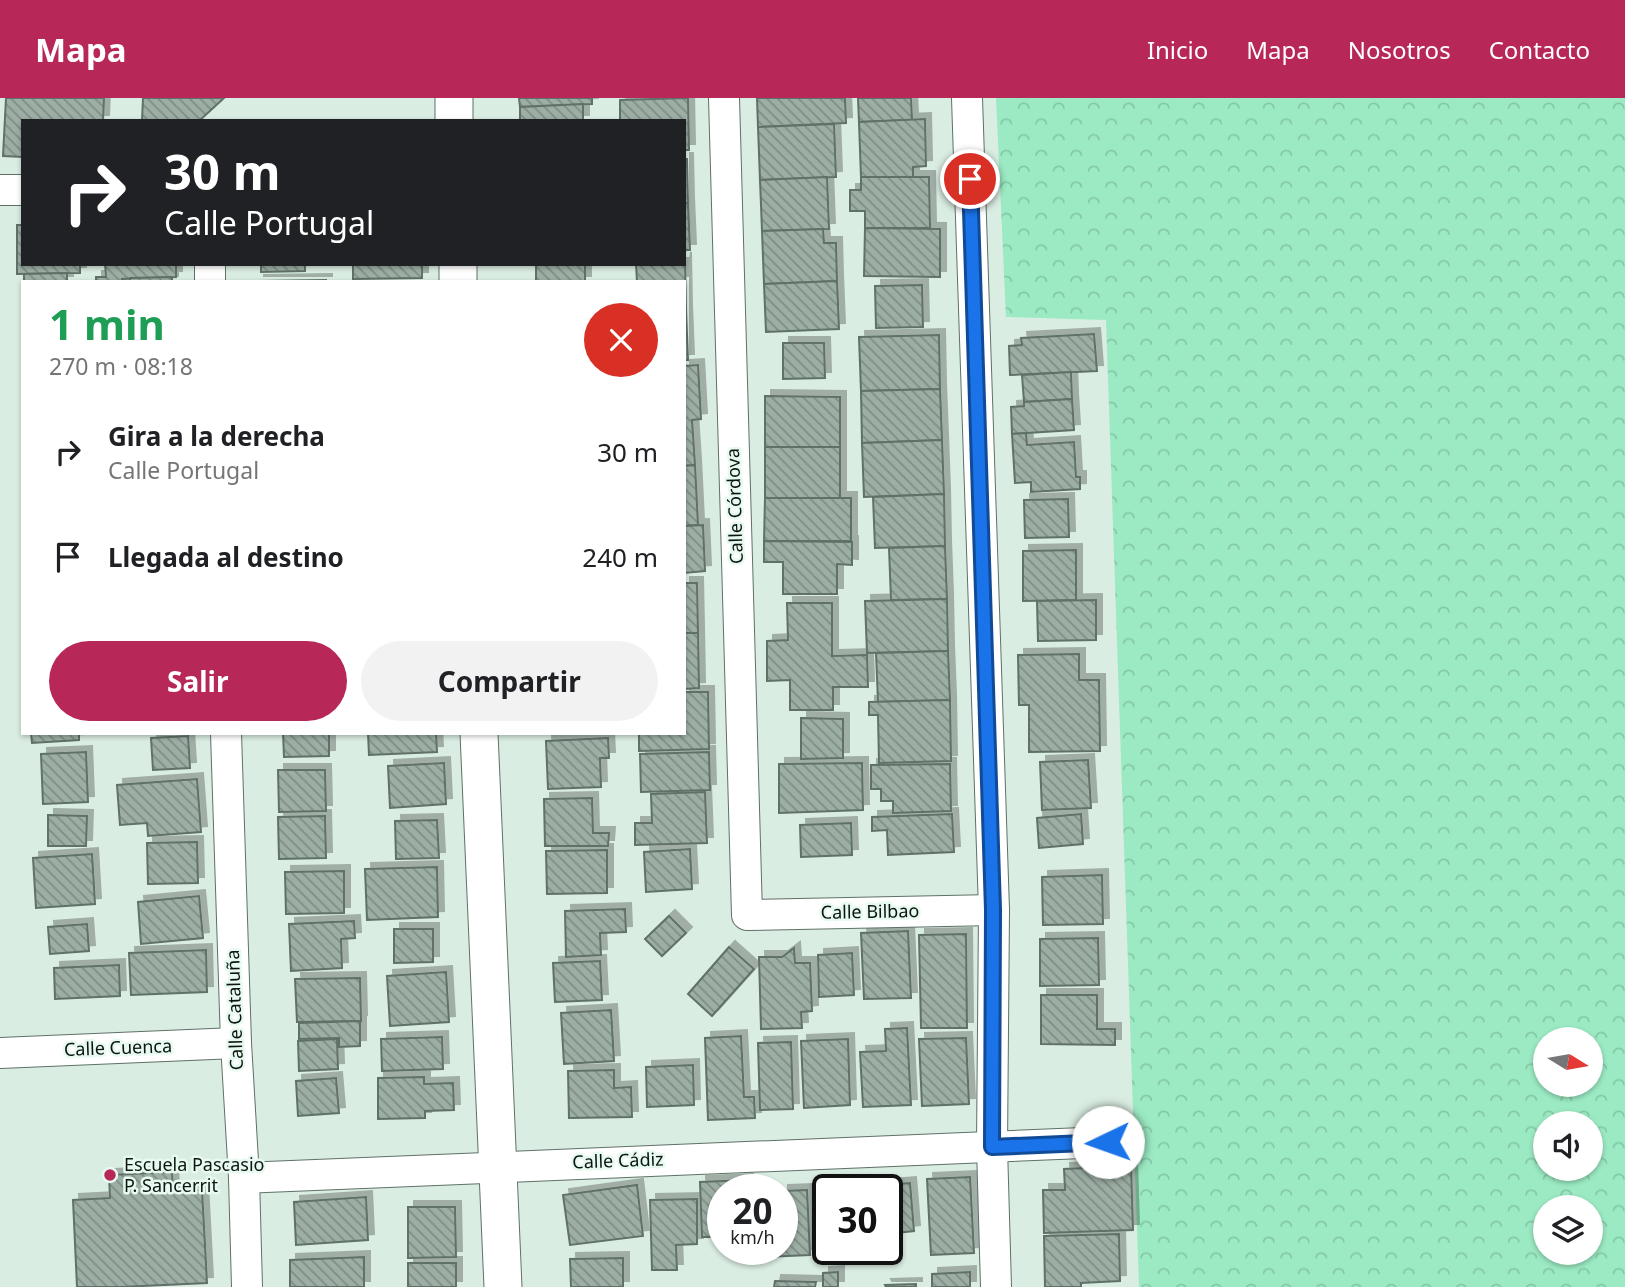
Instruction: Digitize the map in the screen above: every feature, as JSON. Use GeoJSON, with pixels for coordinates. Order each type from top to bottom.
{"type":"FeatureCollection","features":[{"type":"Feature","properties":{"kind":"street"},"geometry":{"type":"LineString","coordinates":[[454,98],[454,119]]}},
{"type":"Feature","properties":{"kind":"street","name":"Calle Córdova"},"geometry":{"type":"LineString","coordinates":[[724,98],[747,915]]}},
{"type":"Feature","properties":{"kind":"street"},"geometry":{"type":"LineString","coordinates":[[967,98],[993,910],[992,1147],[996,1287]]}},
{"type":"Feature","properties":{"kind":"street"},"geometry":{"type":"LineString","coordinates":[[0,190],[21,190]]}},
{"type":"Feature","properties":{"kind":"street","name":"Calle Cataluña"},"geometry":{"type":"LineString","coordinates":[[226,735],[247,1287]]}},
{"type":"Feature","properties":{"kind":"street"},"geometry":{"type":"LineString","coordinates":[[479,735],[503,1287]]}},
{"type":"Feature","properties":{"kind":"street","name":"Calle Bilbao"},"geometry":{"type":"LineString","coordinates":[[747,915],[993,910]]}},
{"type":"Feature","properties":{"kind":"street","name":"Calle Cuenca"},"geometry":{"type":"LineString","coordinates":[[0,1053],[236,1043]]}},
{"type":"Feature","properties":{"kind":"street","name":"Calle Cádiz"},"geometry":{"type":"LineString","coordinates":[[244,1178],[1108,1142]]}},
{"type":"Feature","properties":{"kind":"green space"},"geometry":{"type":"Polygon","coordinates":[[[996,98],[1625,98],[1625,1287],[1139,1287],[1106,320],[1006,317],[996,98]]]}},
{"type":"Feature","properties":{"kind":"building"},"geometry":{"type":"Polygon","coordinates":[[[6,98],[104,98],[103,119],[21,119],[21,157],[3,156],[6,98]]]}},
{"type":"Feature","properties":{"kind":"building"},"geometry":{"type":"Polygon","coordinates":[[[143,98],[224,98],[201,119],[142,119],[143,98]]]}},
{"type":"Feature","properties":{"kind":"building"},"geometry":{"type":"Polygon","coordinates":[[[519,98],[592,98],[592,104],[520,107],[519,98]]]}},
{"type":"Feature","properties":{"kind":"building"},"geometry":{"type":"Polygon","coordinates":[[[688,98],[689,150],[686,150],[686,119],[620,119],[620,100],[688,98]]]}},
{"type":"Feature","properties":{"kind":"building"},"geometry":{"type":"Polygon","coordinates":[[[757,98],[845,98],[846,123],[758,127],[757,98]]]}},
{"type":"Feature","properties":{"kind":"building"},"geometry":{"type":"Polygon","coordinates":[[[858,98],[911,98],[912,120],[859,122],[858,98]]]}},
{"type":"Feature","properties":{"kind":"building"},"geometry":{"type":"Polygon","coordinates":[[[583,104],[583,119],[520,119],[520,107],[583,104]]]}},
{"type":"Feature","properties":{"kind":"building"},"geometry":{"type":"Polygon","coordinates":[[[925,119],[926,166],[913,167],[913,177],[861,177],[859,122],[925,119]]]}},
{"type":"Feature","properties":{"kind":"building"},"geometry":{"type":"Polygon","coordinates":[[[834,124],[836,177],[760,180],[758,127],[834,124]]]}},
{"type":"Feature","properties":{"kind":"building"},"geometry":{"type":"Polygon","coordinates":[[[686,159],[687,159],[686,204],[686,159]]]}},
{"type":"Feature","properties":{"kind":"building"},"geometry":{"type":"Polygon","coordinates":[[[827,177],[829,229],[762,231],[760,180],[827,177]]]}},
{"type":"Feature","properties":{"kind":"building"},"geometry":{"type":"Polygon","coordinates":[[[861,177],[929,177],[930,228],[865,228],[865,211],[850,211],[850,190],[861,190],[861,177]]]}},
{"type":"Feature","properties":{"kind":"building"},"geometry":{"type":"Polygon","coordinates":[[[688,203],[690,250],[686,250],[688,203]]]}},
{"type":"Feature","properties":{"kind":"building"},"geometry":{"type":"Polygon","coordinates":[[[17,225],[21,225],[21,266],[80,266],[80,273],[17,274],[17,225]]]}},
{"type":"Feature","properties":{"kind":"building"},"geometry":{"type":"Polygon","coordinates":[[[865,228],[940,229],[940,277],[864,276],[865,228]]]}},
{"type":"Feature","properties":{"kind":"building"},"geometry":{"type":"Polygon","coordinates":[[[823,229],[824,243],[836,243],[837,281],[764,284],[762,231],[823,229]]]}},
{"type":"Feature","properties":{"kind":"building"},"geometry":{"type":"Polygon","coordinates":[[[105,266],[176,266],[176,277],[96,280],[96,277],[106,277],[105,266]]]}},
{"type":"Feature","properties":{"kind":"building"},"geometry":{"type":"Polygon","coordinates":[[[261,266],[305,266],[305,271],[261,272],[261,266]]]}},
{"type":"Feature","properties":{"kind":"building"},"geometry":{"type":"Polygon","coordinates":[[[353,266],[422,266],[422,278],[353,279],[353,266]]]}},
{"type":"Feature","properties":{"kind":"building"},"geometry":{"type":"Polygon","coordinates":[[[536,266],[585,266],[585,280],[536,280],[536,266]]]}},
{"type":"Feature","properties":{"kind":"building"},"geometry":{"type":"Polygon","coordinates":[[[636,266],[685,266],[685,280],[637,280],[636,266]]]}},
{"type":"Feature","properties":{"kind":"building"},"geometry":{"type":"Polygon","coordinates":[[[67,273],[67,280],[24,280],[24,274],[67,273]]]}},
{"type":"Feature","properties":{"kind":"building"},"geometry":{"type":"Polygon","coordinates":[[[172,277],[172,280],[130,280],[172,277]]]}},
{"type":"Feature","properties":{"kind":"building"},"geometry":{"type":"Polygon","coordinates":[[[837,281],[839,329],[766,332],[764,284],[837,281]]]}},
{"type":"Feature","properties":{"kind":"building"},"geometry":{"type":"Polygon","coordinates":[[[922,285],[923,327],[876,328],[875,286],[922,285]]]}},
{"type":"Feature","properties":{"kind":"building"},"geometry":{"type":"Polygon","coordinates":[[[686,310],[688,360],[686,360],[686,310]]]}},
{"type":"Feature","properties":{"kind":"building"},"geometry":{"type":"Polygon","coordinates":[[[1094,334],[1097,371],[1010,375],[1009,346],[1022,345],[1021,338],[1094,334]]]}},
{"type":"Feature","properties":{"kind":"building"},"geometry":{"type":"Polygon","coordinates":[[[939,335],[940,389],[861,391],[859,337],[939,335]]]}},
{"type":"Feature","properties":{"kind":"building"},"geometry":{"type":"Polygon","coordinates":[[[783,343],[824,343],[825,378],[783,379],[783,343]]]}},
{"type":"Feature","properties":{"kind":"building"},"geometry":{"type":"Polygon","coordinates":[[[698,365],[701,419],[692,420],[695,465],[686,466],[686,366],[698,365]]]}},
{"type":"Feature","properties":{"kind":"building"},"geometry":{"type":"Polygon","coordinates":[[[1071,372],[1072,399],[1024,402],[1022,375],[1071,372]]]}},
{"type":"Feature","properties":{"kind":"building"},"geometry":{"type":"Polygon","coordinates":[[[940,389],[942,440],[862,443],[861,391],[940,389]]]}},
{"type":"Feature","properties":{"kind":"building"},"geometry":{"type":"Polygon","coordinates":[[[765,396],[840,397],[840,447],[765,447],[765,396]]]}},
{"type":"Feature","properties":{"kind":"building"},"geometry":{"type":"Polygon","coordinates":[[[1072,399],[1074,430],[1012,434],[1011,407],[1024,406],[1024,402],[1072,399]]]}},
{"type":"Feature","properties":{"kind":"building"},"geometry":{"type":"Polygon","coordinates":[[[1026,433],[1027,445],[1074,442],[1076,477],[1080,477],[1080,489],[1031,492],[1031,482],[1015,483],[1012,434],[1026,433]]]}},
{"type":"Feature","properties":{"kind":"building"},"geometry":{"type":"Polygon","coordinates":[[[942,440],[944,494],[864,497],[862,443],[942,440]]]}},
{"type":"Feature","properties":{"kind":"building"},"geometry":{"type":"Polygon","coordinates":[[[765,447],[840,447],[840,498],[765,498],[765,447]]]}},
{"type":"Feature","properties":{"kind":"building"},"geometry":{"type":"Polygon","coordinates":[[[695,465],[698,525],[686,526],[686,466],[695,465]]]}},
{"type":"Feature","properties":{"kind":"building"},"geometry":{"type":"Polygon","coordinates":[[[944,494],[945,546],[875,548],[873,497],[944,494]]]}},
{"type":"Feature","properties":{"kind":"building"},"geometry":{"type":"Polygon","coordinates":[[[765,498],[851,498],[851,541],[764,541],[765,498]]]}},
{"type":"Feature","properties":{"kind":"building"},"geometry":{"type":"Polygon","coordinates":[[[1068,499],[1069,537],[1025,538],[1024,500],[1068,499]]]}},
{"type":"Feature","properties":{"kind":"building"},"geometry":{"type":"Polygon","coordinates":[[[703,525],[705,571],[686,573],[686,526],[703,525]]]}},
{"type":"Feature","properties":{"kind":"building"},"geometry":{"type":"Polygon","coordinates":[[[764,541],[852,542],[852,565],[837,564],[837,594],[783,594],[783,562],[764,562],[764,541]]]}},
{"type":"Feature","properties":{"kind":"building"},"geometry":{"type":"Polygon","coordinates":[[[945,546],[947,599],[891,600],[889,548],[945,546]]]}},
{"type":"Feature","properties":{"kind":"building"},"geometry":{"type":"Polygon","coordinates":[[[1076,550],[1076,600],[1023,601],[1023,551],[1076,550]]]}},
{"type":"Feature","properties":{"kind":"building"},"geometry":{"type":"Polygon","coordinates":[[[686,583],[697,583],[698,633],[686,633],[686,583]]]}},
{"type":"Feature","properties":{"kind":"building"},"geometry":{"type":"Polygon","coordinates":[[[947,599],[948,651],[867,653],[865,601],[947,599]]]}},
{"type":"Feature","properties":{"kind":"building"},"geometry":{"type":"Polygon","coordinates":[[[1096,600],[1096,640],[1038,641],[1037,601],[1096,600]]]}},
{"type":"Feature","properties":{"kind":"building"},"geometry":{"type":"Polygon","coordinates":[[[787,603],[832,603],[832,656],[867,655],[868,687],[833,687],[833,710],[790,710],[790,680],[767,681],[767,641],[788,640],[787,603]]]}},
{"type":"Feature","properties":{"kind":"building"},"geometry":{"type":"Polygon","coordinates":[[[686,633],[698,633],[699,688],[686,689],[686,633]]]}},
{"type":"Feature","properties":{"kind":"building"},"geometry":{"type":"Polygon","coordinates":[[[948,651],[950,700],[878,702],[876,653],[948,651]]]}},
{"type":"Feature","properties":{"kind":"building"},"geometry":{"type":"Polygon","coordinates":[[[1079,654],[1079,680],[1099,680],[1100,751],[1029,752],[1029,705],[1019,705],[1018,655],[1079,654]]]}},
{"type":"Feature","properties":{"kind":"building"},"geometry":{"type":"Polygon","coordinates":[[[686,692],[708,692],[709,749],[639,751],[639,735],[686,735],[686,692]]]}},
{"type":"Feature","properties":{"kind":"building"},"geometry":{"type":"Polygon","coordinates":[[[950,700],[951,761],[879,763],[878,715],[869,715],[869,702],[950,700]]]}},
{"type":"Feature","properties":{"kind":"building"},"geometry":{"type":"Polygon","coordinates":[[[801,718],[843,719],[843,758],[801,759],[801,718]]]}},
{"type":"Feature","properties":{"kind":"building"},"geometry":{"type":"Polygon","coordinates":[[[31,735],[79,735],[79,740],[32,743],[31,735]]]}},
{"type":"Feature","properties":{"kind":"building"},"geometry":{"type":"Polygon","coordinates":[[[283,735],[329,735],[329,756],[284,757],[283,735]]]}},
{"type":"Feature","properties":{"kind":"building"},"geometry":{"type":"Polygon","coordinates":[[[368,735],[436,735],[437,752],[369,755],[368,735]]]}},
{"type":"Feature","properties":{"kind":"building"},"geometry":{"type":"Polygon","coordinates":[[[188,736],[190,768],[153,770],[151,738],[188,736]]]}},
{"type":"Feature","properties":{"kind":"building"},"geometry":{"type":"Polygon","coordinates":[[[608,738],[609,758],[600,758],[601,787],[548,789],[546,741],[608,738]]]}},
{"type":"Feature","properties":{"kind":"building"},"geometry":{"type":"Polygon","coordinates":[[[86,752],[88,802],[43,804],[41,754],[86,752]]]}},
{"type":"Feature","properties":{"kind":"building"},"geometry":{"type":"Polygon","coordinates":[[[709,752],[710,790],[641,792],[640,754],[709,752]]]}},
{"type":"Feature","properties":{"kind":"building"},"geometry":{"type":"Polygon","coordinates":[[[1088,760],[1091,808],[1042,810],[1040,762],[1088,760]]]}},
{"type":"Feature","properties":{"kind":"building"},"geometry":{"type":"Polygon","coordinates":[[[444,763],[446,804],[390,808],[388,766],[444,763]]]}},
{"type":"Feature","properties":{"kind":"building"},"geometry":{"type":"Polygon","coordinates":[[[862,763],[863,810],[779,813],[779,764],[862,763]]]}},
{"type":"Feature","properties":{"kind":"building"},"geometry":{"type":"Polygon","coordinates":[[[950,764],[951,811],[893,813],[893,801],[881,801],[881,789],[871,789],[871,765],[950,764]]]}},
{"type":"Feature","properties":{"kind":"building"},"geometry":{"type":"Polygon","coordinates":[[[278,770],[325,770],[326,811],[279,812],[278,770]]]}},
{"type":"Feature","properties":{"kind":"building"},"geometry":{"type":"Polygon","coordinates":[[[197,779],[201,832],[148,836],[147,823],[120,825],[117,785],[197,779]]]}},
{"type":"Feature","properties":{"kind":"building"},"geometry":{"type":"Polygon","coordinates":[[[705,792],[707,843],[635,845],[635,823],[652,823],[651,794],[705,792]]]}},
{"type":"Feature","properties":{"kind":"building"},"geometry":{"type":"Polygon","coordinates":[[[592,798],[593,833],[609,833],[608,846],[545,846],[544,799],[592,798]]]}},
{"type":"Feature","properties":{"kind":"building"},"geometry":{"type":"Polygon","coordinates":[[[952,814],[954,852],[888,855],[887,830],[872,831],[872,817],[952,814]]]}},
{"type":"Feature","properties":{"kind":"building"},"geometry":{"type":"Polygon","coordinates":[[[1081,814],[1083,844],[1039,848],[1037,818],[1081,814]]]}},
{"type":"Feature","properties":{"kind":"building"},"geometry":{"type":"Polygon","coordinates":[[[48,815],[87,816],[86,846],[48,846],[48,815]]]}},
{"type":"Feature","properties":{"kind":"building"},"geometry":{"type":"Polygon","coordinates":[[[325,816],[326,858],[279,859],[278,817],[325,816]]]}},
{"type":"Feature","properties":{"kind":"building"},"geometry":{"type":"Polygon","coordinates":[[[437,820],[439,858],[396,859],[395,821],[437,820]]]}},
{"type":"Feature","properties":{"kind":"building"},"geometry":{"type":"Polygon","coordinates":[[[851,823],[852,855],[801,857],[800,825],[851,823]]]}},
{"type":"Feature","properties":{"kind":"building"},"geometry":{"type":"Polygon","coordinates":[[[197,842],[198,883],[148,884],[147,843],[197,842]]]}},
{"type":"Feature","properties":{"kind":"building"},"geometry":{"type":"Polygon","coordinates":[[[690,849],[692,889],[646,892],[644,852],[690,849]]]}},
{"type":"Feature","properties":{"kind":"building"},"geometry":{"type":"Polygon","coordinates":[[[607,850],[607,893],[547,894],[546,851],[607,850]]]}},
{"type":"Feature","properties":{"kind":"building"},"geometry":{"type":"Polygon","coordinates":[[[92,854],[95,904],[36,908],[33,858],[92,854]]]}},
{"type":"Feature","properties":{"kind":"building"},"geometry":{"type":"Polygon","coordinates":[[[437,867],[438,917],[367,920],[365,869],[437,867]]]}},
{"type":"Feature","properties":{"kind":"building"},"geometry":{"type":"Polygon","coordinates":[[[344,871],[344,913],[286,914],[285,872],[344,871]]]}},
{"type":"Feature","properties":{"kind":"building"},"geometry":{"type":"Polygon","coordinates":[[[1102,875],[1103,924],[1043,925],[1042,877],[1102,875]]]}},
{"type":"Feature","properties":{"kind":"building"},"geometry":{"type":"Polygon","coordinates":[[[199,896],[203,938],[141,944],[138,902],[199,896]]]}},
{"type":"Feature","properties":{"kind":"building"},"geometry":{"type":"Polygon","coordinates":[[[625,909],[626,932],[600,933],[601,955],[566,957],[565,911],[625,909]]]}},
{"type":"Feature","properties":{"kind":"building"},"geometry":{"type":"Polygon","coordinates":[[[669,916],[686,933],[662,956],[645,939],[669,916]]]}},
{"type":"Feature","properties":{"kind":"building"},"geometry":{"type":"Polygon","coordinates":[[[354,921],[355,938],[341,939],[342,968],[291,971],[289,924],[354,921]]]}},
{"type":"Feature","properties":{"kind":"building"},"geometry":{"type":"Polygon","coordinates":[[[87,924],[89,951],[50,954],[48,927],[87,924]]]}},
{"type":"Feature","properties":{"kind":"building"},"geometry":{"type":"Polygon","coordinates":[[[394,929],[433,929],[433,962],[394,963],[394,929]]]}},
{"type":"Feature","properties":{"kind":"building"},"geometry":{"type":"Polygon","coordinates":[[[908,931],[911,998],[864,999],[861,933],[908,931]]]}},
{"type":"Feature","properties":{"kind":"building"},"geometry":{"type":"Polygon","coordinates":[[[966,934],[967,1028],[921,1028],[919,935],[966,934]]]}},
{"type":"Feature","properties":{"kind":"building"},"geometry":{"type":"Polygon","coordinates":[[[1098,938],[1099,985],[1040,986],[1040,939],[1098,938]]]}},
{"type":"Feature","properties":{"kind":"building"},"geometry":{"type":"Polygon","coordinates":[[[729,947],[754,969],[712,1016],[688,994],[729,947]]]}},
{"type":"Feature","properties":{"kind":"building"},"geometry":{"type":"Polygon","coordinates":[[[794,948],[795,963],[810,963],[812,1011],[801,1012],[802,1028],[761,1029],[759,957],[782,957],[794,948]]]}},
{"type":"Feature","properties":{"kind":"building"},"geometry":{"type":"Polygon","coordinates":[[[206,950],[207,992],[131,995],[129,953],[206,950]]]}},
{"type":"Feature","properties":{"kind":"building"},"geometry":{"type":"Polygon","coordinates":[[[852,953],[854,995],[819,997],[818,955],[852,953]]]}},
{"type":"Feature","properties":{"kind":"building"},"geometry":{"type":"Polygon","coordinates":[[[600,961],[602,1000],[555,1002],[553,963],[600,961]]]}},
{"type":"Feature","properties":{"kind":"building"},"geometry":{"type":"Polygon","coordinates":[[[119,965],[120,996],[55,999],[54,968],[119,965]]]}},
{"type":"Feature","properties":{"kind":"building"},"geometry":{"type":"Polygon","coordinates":[[[446,972],[449,1022],[390,1026],[387,976],[446,972]]]}},
{"type":"Feature","properties":{"kind":"building"},"geometry":{"type":"Polygon","coordinates":[[[360,978],[361,1021],[297,1022],[295,979],[360,978]]]}},
{"type":"Feature","properties":{"kind":"building"},"geometry":{"type":"Polygon","coordinates":[[[1041,995],[1097,995],[1097,1029],[1115,1029],[1115,1045],[1041,1044],[1041,995]]]}},
{"type":"Feature","properties":{"kind":"building"},"geometry":{"type":"Polygon","coordinates":[[[611,1010],[614,1061],[564,1064],[561,1013],[611,1010]]]}},
{"type":"Feature","properties":{"kind":"building"},"geometry":{"type":"Polygon","coordinates":[[[360,1021],[360,1046],[339,1047],[339,1038],[299,1039],[299,1023],[360,1021]]]}},
{"type":"Feature","properties":{"kind":"building"},"geometry":{"type":"Polygon","coordinates":[[[907,1028],[911,1105],[863,1107],[860,1052],[886,1051],[885,1029],[907,1028]]]}},
{"type":"Feature","properties":{"kind":"building"},"geometry":{"type":"Polygon","coordinates":[[[741,1036],[744,1097],[754,1097],[755,1118],[708,1120],[705,1038],[741,1036]]]}},
{"type":"Feature","properties":{"kind":"building"},"geometry":{"type":"Polygon","coordinates":[[[442,1037],[443,1069],[382,1071],[381,1039],[442,1037]]]}},
{"type":"Feature","properties":{"kind":"building"},"geometry":{"type":"Polygon","coordinates":[[[966,1038],[969,1104],[922,1106],[919,1039],[966,1038]]]}},
{"type":"Feature","properties":{"kind":"building"},"geometry":{"type":"Polygon","coordinates":[[[337,1039],[338,1069],[299,1071],[298,1041],[337,1039]]]}},
{"type":"Feature","properties":{"kind":"building"},"geometry":{"type":"Polygon","coordinates":[[[848,1039],[850,1105],[804,1108],[801,1041],[848,1039]]]}},
{"type":"Feature","properties":{"kind":"building"},"geometry":{"type":"Polygon","coordinates":[[[791,1042],[793,1109],[760,1110],[758,1043],[791,1042]]]}},
{"type":"Feature","properties":{"kind":"building"},"geometry":{"type":"Polygon","coordinates":[[[693,1065],[694,1105],[647,1107],[646,1067],[693,1065]]]}},
{"type":"Feature","properties":{"kind":"building"},"geometry":{"type":"Polygon","coordinates":[[[614,1070],[614,1088],[631,1087],[632,1117],[569,1118],[568,1071],[614,1070]]]}},
{"type":"Feature","properties":{"kind":"building"},"geometry":{"type":"Polygon","coordinates":[[[424,1077],[424,1084],[453,1083],[454,1110],[425,1111],[425,1118],[378,1119],[378,1078],[424,1077]]]}},
{"type":"Feature","properties":{"kind":"building"},"geometry":{"type":"Polygon","coordinates":[[[336,1078],[339,1113],[298,1116],[296,1081],[336,1078]]]}},
{"type":"Feature","properties":{"kind":"building"},"geometry":{"type":"Polygon","coordinates":[[[1131,1166],[1133,1230],[1044,1233],[1043,1190],[1065,1190],[1064,1169],[1131,1166]]]}},
{"type":"Feature","properties":{"kind":"building"},"geometry":{"type":"Polygon","coordinates":[[[172,1172],[173,1192],[202,1190],[207,1283],[77,1287],[73,1200],[110,1198],[109,1175],[172,1172]]]}},
{"type":"Feature","properties":{"kind":"building"},"geometry":{"type":"Polygon","coordinates":[[[970,1177],[974,1253],[931,1255],[927,1179],[970,1177]]]}},
{"type":"Feature","properties":{"kind":"building"},"geometry":{"type":"Polygon","coordinates":[[[700,1182],[707,1182],[707,1237],[702,1237],[700,1182]]]}},
{"type":"Feature","properties":{"kind":"building"},"geometry":{"type":"Polygon","coordinates":[[[910,1183],[914,1231],[903,1232],[903,1184],[910,1183]]]}},
{"type":"Feature","properties":{"kind":"building"},"geometry":{"type":"Polygon","coordinates":[[[637,1185],[643,1236],[570,1245],[563,1195],[637,1185]]]}},
{"type":"Feature","properties":{"kind":"building"},"geometry":{"type":"Polygon","coordinates":[[[798,1190],[807,1190],[810,1255],[798,1256],[798,1190]]]}},
{"type":"Feature","properties":{"kind":"building"},"geometry":{"type":"Polygon","coordinates":[[[366,1197],[368,1240],[296,1245],[294,1202],[366,1197]]]}},
{"type":"Feature","properties":{"kind":"building"},"geometry":{"type":"Polygon","coordinates":[[[697,1199],[697,1244],[676,1245],[677,1270],[652,1270],[650,1200],[697,1199]]]}},
{"type":"Feature","properties":{"kind":"building"},"geometry":{"type":"Polygon","coordinates":[[[408,1207],[455,1207],[456,1257],[408,1258],[408,1207]]]}},
{"type":"Feature","properties":{"kind":"building"},"geometry":{"type":"Polygon","coordinates":[[[1119,1234],[1120,1281],[1081,1283],[1081,1287],[1045,1287],[1044,1236],[1119,1234]]]}},
{"type":"Feature","properties":{"kind":"building"},"geometry":{"type":"Polygon","coordinates":[[[364,1257],[364,1287],[290,1287],[290,1260],[364,1257]]]}},
{"type":"Feature","properties":{"kind":"building"},"geometry":{"type":"Polygon","coordinates":[[[623,1258],[623,1287],[571,1287],[570,1259],[623,1258]]]}},
{"type":"Feature","properties":{"kind":"building"},"geometry":{"type":"Polygon","coordinates":[[[408,1263],[456,1263],[456,1287],[408,1287],[408,1263]]]}},
{"type":"Feature","properties":{"kind":"building"},"geometry":{"type":"Polygon","coordinates":[[[838,1272],[838,1287],[823,1287],[823,1273],[838,1272]]]}},
{"type":"Feature","properties":{"kind":"building"},"geometry":{"type":"Polygon","coordinates":[[[970,1272],[970,1287],[932,1287],[932,1274],[970,1272]]]}},
{"type":"Feature","properties":{"kind":"building"},"geometry":{"type":"Polygon","coordinates":[[[775,1281],[816,1282],[815,1287],[774,1287],[775,1281]]]}},
{"type":"Feature","properties":{"kind":"building"},"geometry":{"type":"Polygon","coordinates":[[[916,1284],[916,1287],[885,1285],[916,1284]]]}},
{"type":"Feature","properties":{"kind":"place","name":"Escuela Pascasio P. Sancerrit"},"geometry":{"type":"Point","coordinates":[110,1175]}},
{"type":"Feature","properties":{"kind":"route"},"geometry":{"type":"LineString","coordinates":[[970,179],[993,910],[992,1147],[1108,1142]]}}]}
